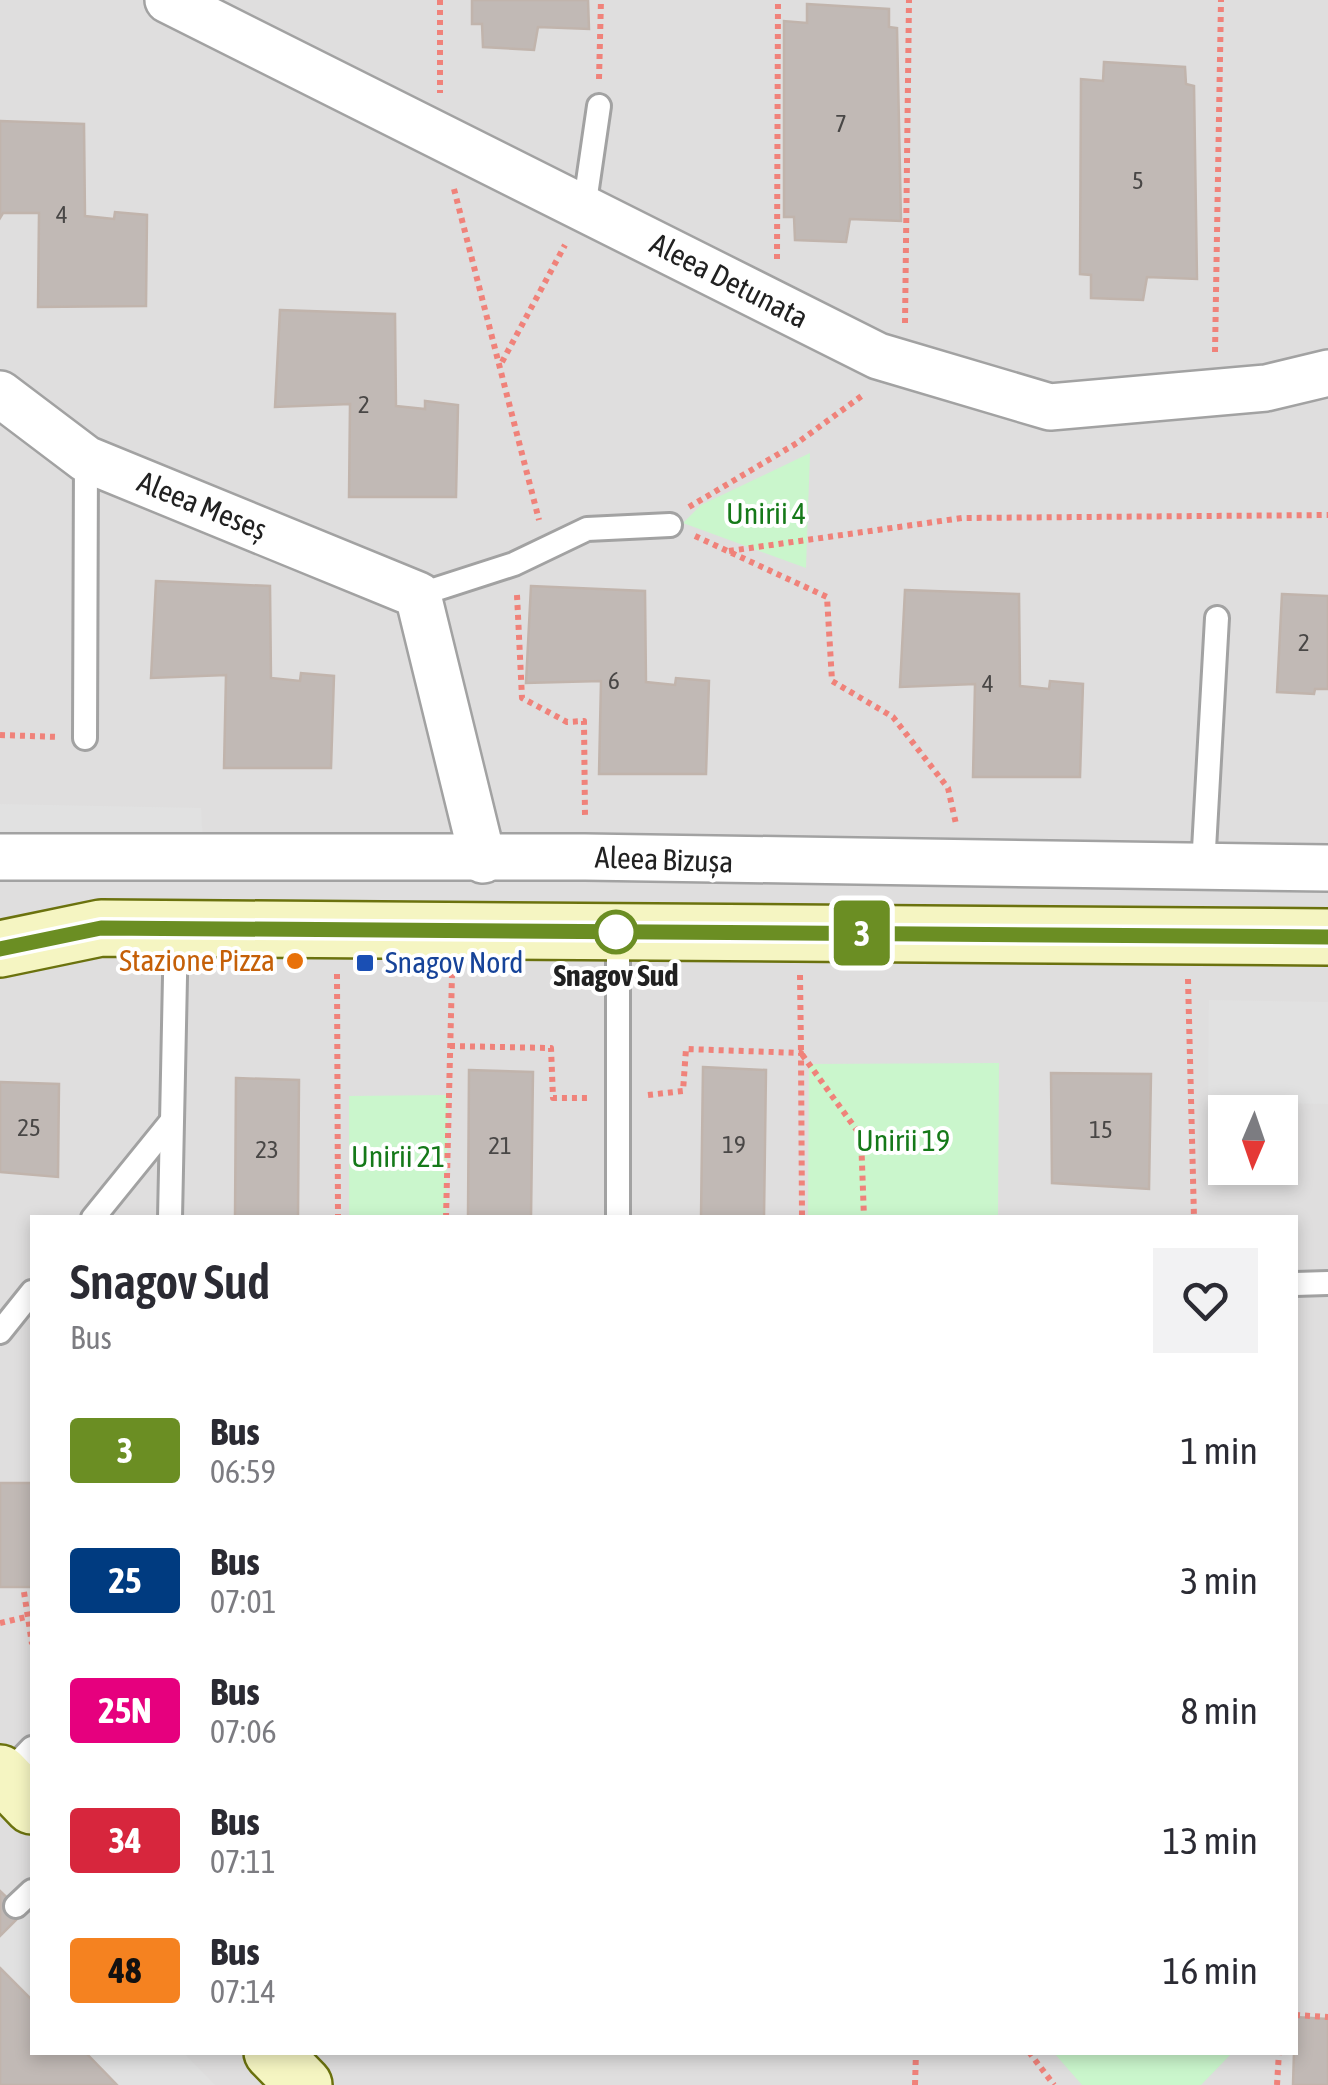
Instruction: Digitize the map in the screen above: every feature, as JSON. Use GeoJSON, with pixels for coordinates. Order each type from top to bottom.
{"type":"FeatureCollection","features":[{"type":"Feature","properties":{"kind":"main road"},"geometry":{"type":"LineString","coordinates":[[0,949],[101,928],[1328,937]]}},
{"type":"Feature","properties":{"kind":"main road"},"geometry":{"type":"LineString","coordinates":[[275,2055],[304,2085]]}},
{"type":"Feature","properties":{"kind":"street","name":"Aleea Detunata"},"geometry":{"type":"LineString","coordinates":[[168,0],[878,356],[1050,407],[1266,388],[1328,372]]}},
{"type":"Feature","properties":{"kind":"street","name":"Aleea Meseș"},"geometry":{"type":"LineString","coordinates":[[0,394],[86,459],[418,595]]}},
{"type":"Feature","properties":{"kind":"street"},"geometry":{"type":"LineString","coordinates":[[418,595],[483,860]]}},
{"type":"Feature","properties":{"kind":"street","name":"Aleea Bizușa"},"geometry":{"type":"LineString","coordinates":[[0,857],[585,858],[1328,868]]}},
{"type":"Feature","properties":{"kind":"lane"},"geometry":{"type":"LineString","coordinates":[[584,209],[599,106]]}},
{"type":"Feature","properties":{"kind":"lane"},"geometry":{"type":"LineString","coordinates":[[85,738],[86,459]]}},
{"type":"Feature","properties":{"kind":"lane"},"geometry":{"type":"LineString","coordinates":[[418,595],[514,564],[544,546],[587,529],[670,525]]}},
{"type":"Feature","properties":{"kind":"lane"},"geometry":{"type":"LineString","coordinates":[[1203,867],[1217,618]]}},
{"type":"Feature","properties":{"kind":"lane"},"geometry":{"type":"LineString","coordinates":[[170,1215],[176,929]]}},
{"type":"Feature","properties":{"kind":"lane"},"geometry":{"type":"LineString","coordinates":[[618,932],[618,1215]]}},
{"type":"Feature","properties":{"kind":"lane"},"geometry":{"type":"LineString","coordinates":[[95,1215],[170,1123]]}},
{"type":"Feature","properties":{"kind":"lane"},"geometry":{"type":"LineString","coordinates":[[1298,1284],[1328,1283]]}},
{"type":"Feature","properties":{"kind":"lane"},"geometry":{"type":"LineString","coordinates":[[0,1332],[30,1294]]}},
{"type":"Feature","properties":{"kind":"path"},"geometry":{"type":"LineString","coordinates":[[440,0],[441,137],[544,546]]}},
{"type":"Feature","properties":{"kind":"path"},"geometry":{"type":"LineString","coordinates":[[599,106],[602,0]]}},
{"type":"Feature","properties":{"kind":"path"},"geometry":{"type":"LineString","coordinates":[[777,306],[778,0]]}},
{"type":"Feature","properties":{"kind":"path"},"geometry":{"type":"LineString","coordinates":[[909,0],[904,364],[797,443],[699,498],[670,525],[828,597],[832,681],[892,717],[948,788],[964,864]]}},
{"type":"Feature","properties":{"kind":"path"},"geometry":{"type":"LineString","coordinates":[[1214,393],[1222,0]]}},
{"type":"Feature","properties":{"kind":"path"},"geometry":{"type":"LineString","coordinates":[[500,364],[584,209]]}},
{"type":"Feature","properties":{"kind":"path"},"geometry":{"type":"LineString","coordinates":[[728,551],[962,518],[1328,515]]}},
{"type":"Feature","properties":{"kind":"path"},"geometry":{"type":"LineString","coordinates":[[514,564],[522,698],[568,722],[584,721],[585,858]]}},
{"type":"Feature","properties":{"kind":"path"},"geometry":{"type":"LineString","coordinates":[[0,735],[85,738]]}},
{"type":"Feature","properties":{"kind":"path"},"geometry":{"type":"LineString","coordinates":[[800,959],[802,1215]]}},
{"type":"Feature","properties":{"kind":"path"},"geometry":{"type":"LineString","coordinates":[[337,961],[338,1215]]}},
{"type":"Feature","properties":{"kind":"path"},"geometry":{"type":"LineString","coordinates":[[446,1215],[452,962]]}},
{"type":"Feature","properties":{"kind":"path"},"geometry":{"type":"LineString","coordinates":[[1187,962],[1194,1215]]}},
{"type":"Feature","properties":{"kind":"path"},"geometry":{"type":"LineString","coordinates":[[800,1053],[861,1136],[864,1215]]}},
{"type":"Feature","properties":{"kind":"path"},"geometry":{"type":"LineString","coordinates":[[24,1592],[30,1635]]}},
{"type":"Feature","properties":{"kind":"path"},"geometry":{"type":"LineString","coordinates":[[0,1623],[26,1617]]}},
{"type":"Feature","properties":{"kind":"path"},"geometry":{"type":"LineString","coordinates":[[1298,2015],[1328,2017]]}},
{"type":"Feature","properties":{"kind":"path"},"geometry":{"type":"LineString","coordinates":[[915,2085],[916,2055]]}},
{"type":"Feature","properties":{"kind":"path"},"geometry":{"type":"LineString","coordinates":[[1030,2055],[1054,2085]]}},
{"type":"Feature","properties":{"kind":"path"},"geometry":{"type":"LineString","coordinates":[[1277,2085],[1279,2055]]}},
{"type":"Feature","properties":{"kind":"shaded area"},"geometry":{"type":"Polygon","coordinates":[[[0,0],[1328,0],[1328,2085],[0,2085],[0,0]]]}},
{"type":"Feature","properties":{"kind":"shaded area"},"geometry":{"type":"Polygon","coordinates":[[[0,804],[201,808],[203,844],[0,836],[0,804]]]}},
{"type":"Feature","properties":{"kind":"shaded area"},"geometry":{"type":"Polygon","coordinates":[[[1209,1000],[1328,1002],[1328,1104],[1298,1104],[1298,1095],[1208,1095],[1209,1000]]]}},
{"type":"Feature","properties":{"kind":"shaded area"},"geometry":{"type":"Polygon","coordinates":[[[30,1906],[30,1998],[0,1968],[0,1936],[30,1906]]]}},
{"type":"Feature","properties":{"kind":"shaded area"},"geometry":{"type":"Polygon","coordinates":[[[87,2055],[186,2055],[215,2085],[117,2085],[87,2055]]]}},
{"type":"Feature","properties":{"kind":"green space","name":"Unirii 4"},"geometry":{"type":"Polygon","coordinates":[[[810,453],[806,568],[683,523],[701,505],[810,453]]]}},
{"type":"Feature","properties":{"kind":"green space","name":"Unirii 19"},"geometry":{"type":"Polygon","coordinates":[[[999,1063],[998,1215],[808,1215],[809,1064],[999,1063]]]}},
{"type":"Feature","properties":{"kind":"green space","name":"Unirii 21"},"geometry":{"type":"Polygon","coordinates":[[[448,1095],[446,1215],[349,1215],[349,1096],[448,1095]]]}},
{"type":"Feature","properties":{"kind":"green space"},"geometry":{"type":"Polygon","coordinates":[[[1056,2055],[1230,2055],[1201,2085],[1082,2085],[1056,2055]]]}},
{"type":"Feature","properties":{"kind":"building"},"geometry":{"type":"Polygon","coordinates":[[[472,0],[588,0],[589,29],[538,27],[534,50],[483,47],[482,24],[472,24],[472,0]]]}},
{"type":"Feature","properties":{"kind":"building"},"geometry":{"type":"Polygon","coordinates":[[[807,4],[889,9],[889,27],[897,28],[901,221],[850,219],[846,242],[795,240],[794,217],[784,217],[784,21],[807,23],[807,4]]]}},
{"type":"Feature","properties":{"kind":"building"},"geometry":{"type":"Polygon","coordinates":[[[1104,62],[1185,67],[1186,84],[1194,86],[1197,279],[1147,277],[1143,300],[1091,298],[1091,275],[1080,274],[1081,79],[1103,81],[1104,62]]]}},
{"type":"Feature","properties":{"kind":"building"},"geometry":{"type":"Polygon","coordinates":[[[0,121],[84,124],[85,216],[114,219],[115,212],[147,215],[146,306],[38,307],[39,213],[3,213],[0,218],[0,121]]]}},
{"type":"Feature","properties":{"kind":"building"},"geometry":{"type":"Polygon","coordinates":[[[280,310],[395,314],[396,406],[425,409],[425,401],[458,405],[456,497],[349,497],[350,404],[275,407],[280,310]]]}},
{"type":"Feature","properties":{"kind":"building"},"geometry":{"type":"Polygon","coordinates":[[[156,581],[270,586],[271,678],[300,681],[301,673],[334,676],[331,768],[224,768],[226,675],[151,678],[156,581]]]}},
{"type":"Feature","properties":{"kind":"building"},"geometry":{"type":"Polygon","coordinates":[[[531,586],[645,591],[646,682],[675,685],[676,678],[709,681],[706,774],[599,774],[601,681],[526,683],[531,586]]]}},
{"type":"Feature","properties":{"kind":"building"},"geometry":{"type":"Polygon","coordinates":[[[905,590],[1019,594],[1020,686],[1049,689],[1050,681],[1083,684],[1080,777],[973,777],[975,684],[900,687],[905,590]]]}},
{"type":"Feature","properties":{"kind":"building"},"geometry":{"type":"Polygon","coordinates":[[[1282,594],[1328,596],[1328,689],[1315,689],[1314,694],[1277,692],[1282,594]]]}},
{"type":"Feature","properties":{"kind":"building"},"geometry":{"type":"Polygon","coordinates":[[[703,1067],[766,1070],[764,1215],[701,1215],[703,1067]]]}},
{"type":"Feature","properties":{"kind":"building"},"geometry":{"type":"Polygon","coordinates":[[[469,1070],[533,1072],[531,1215],[468,1215],[469,1070]]]}},
{"type":"Feature","properties":{"kind":"building"},"geometry":{"type":"Polygon","coordinates":[[[1051,1073],[1151,1074],[1149,1189],[1052,1183],[1051,1073]]]}},
{"type":"Feature","properties":{"kind":"building"},"geometry":{"type":"Polygon","coordinates":[[[236,1078],[299,1080],[298,1215],[235,1215],[236,1078]]]}},
{"type":"Feature","properties":{"kind":"building"},"geometry":{"type":"Polygon","coordinates":[[[0,1082],[59,1084],[58,1177],[0,1172],[0,1082]]]}},
{"type":"Feature","properties":{"kind":"building"},"geometry":{"type":"Polygon","coordinates":[[[0,1483],[30,1483],[30,1587],[0,1587],[0,1483]]]}},
{"type":"Feature","properties":{"kind":"building"},"geometry":{"type":"Polygon","coordinates":[[[0,1891],[23,1913],[0,1936],[0,1891]]]}},
{"type":"Feature","properties":{"kind":"building"},"geometry":{"type":"Polygon","coordinates":[[[0,1968],[30,1998],[30,2055],[88,2055],[117,2085],[0,2085],[0,1968]]]}},
{"type":"Feature","properties":{"kind":"building"},"geometry":{"type":"Polygon","coordinates":[[[1298,2017],[1328,2019],[1328,2085],[1293,2085],[1298,2017]]]}},
{"type":"Feature","properties":{"kind":"bus line","name":"3"},"geometry":{"type":"LineString","coordinates":[[0,949],[101,928],[337,933],[661,930],[1328,937]]}},
{"type":"Feature","properties":{"kind":"place","name":"Snagov Sud"},"geometry":{"type":"Point","coordinates":[616,932]}},
{"type":"Feature","properties":{"kind":"place","name":"Stazione Pizza"},"geometry":{"type":"Point","coordinates":[295,961]}},
{"type":"Feature","properties":{"kind":"place","name":"Snagov Nord"},"geometry":{"type":"Point","coordinates":[365,963]}}]}
